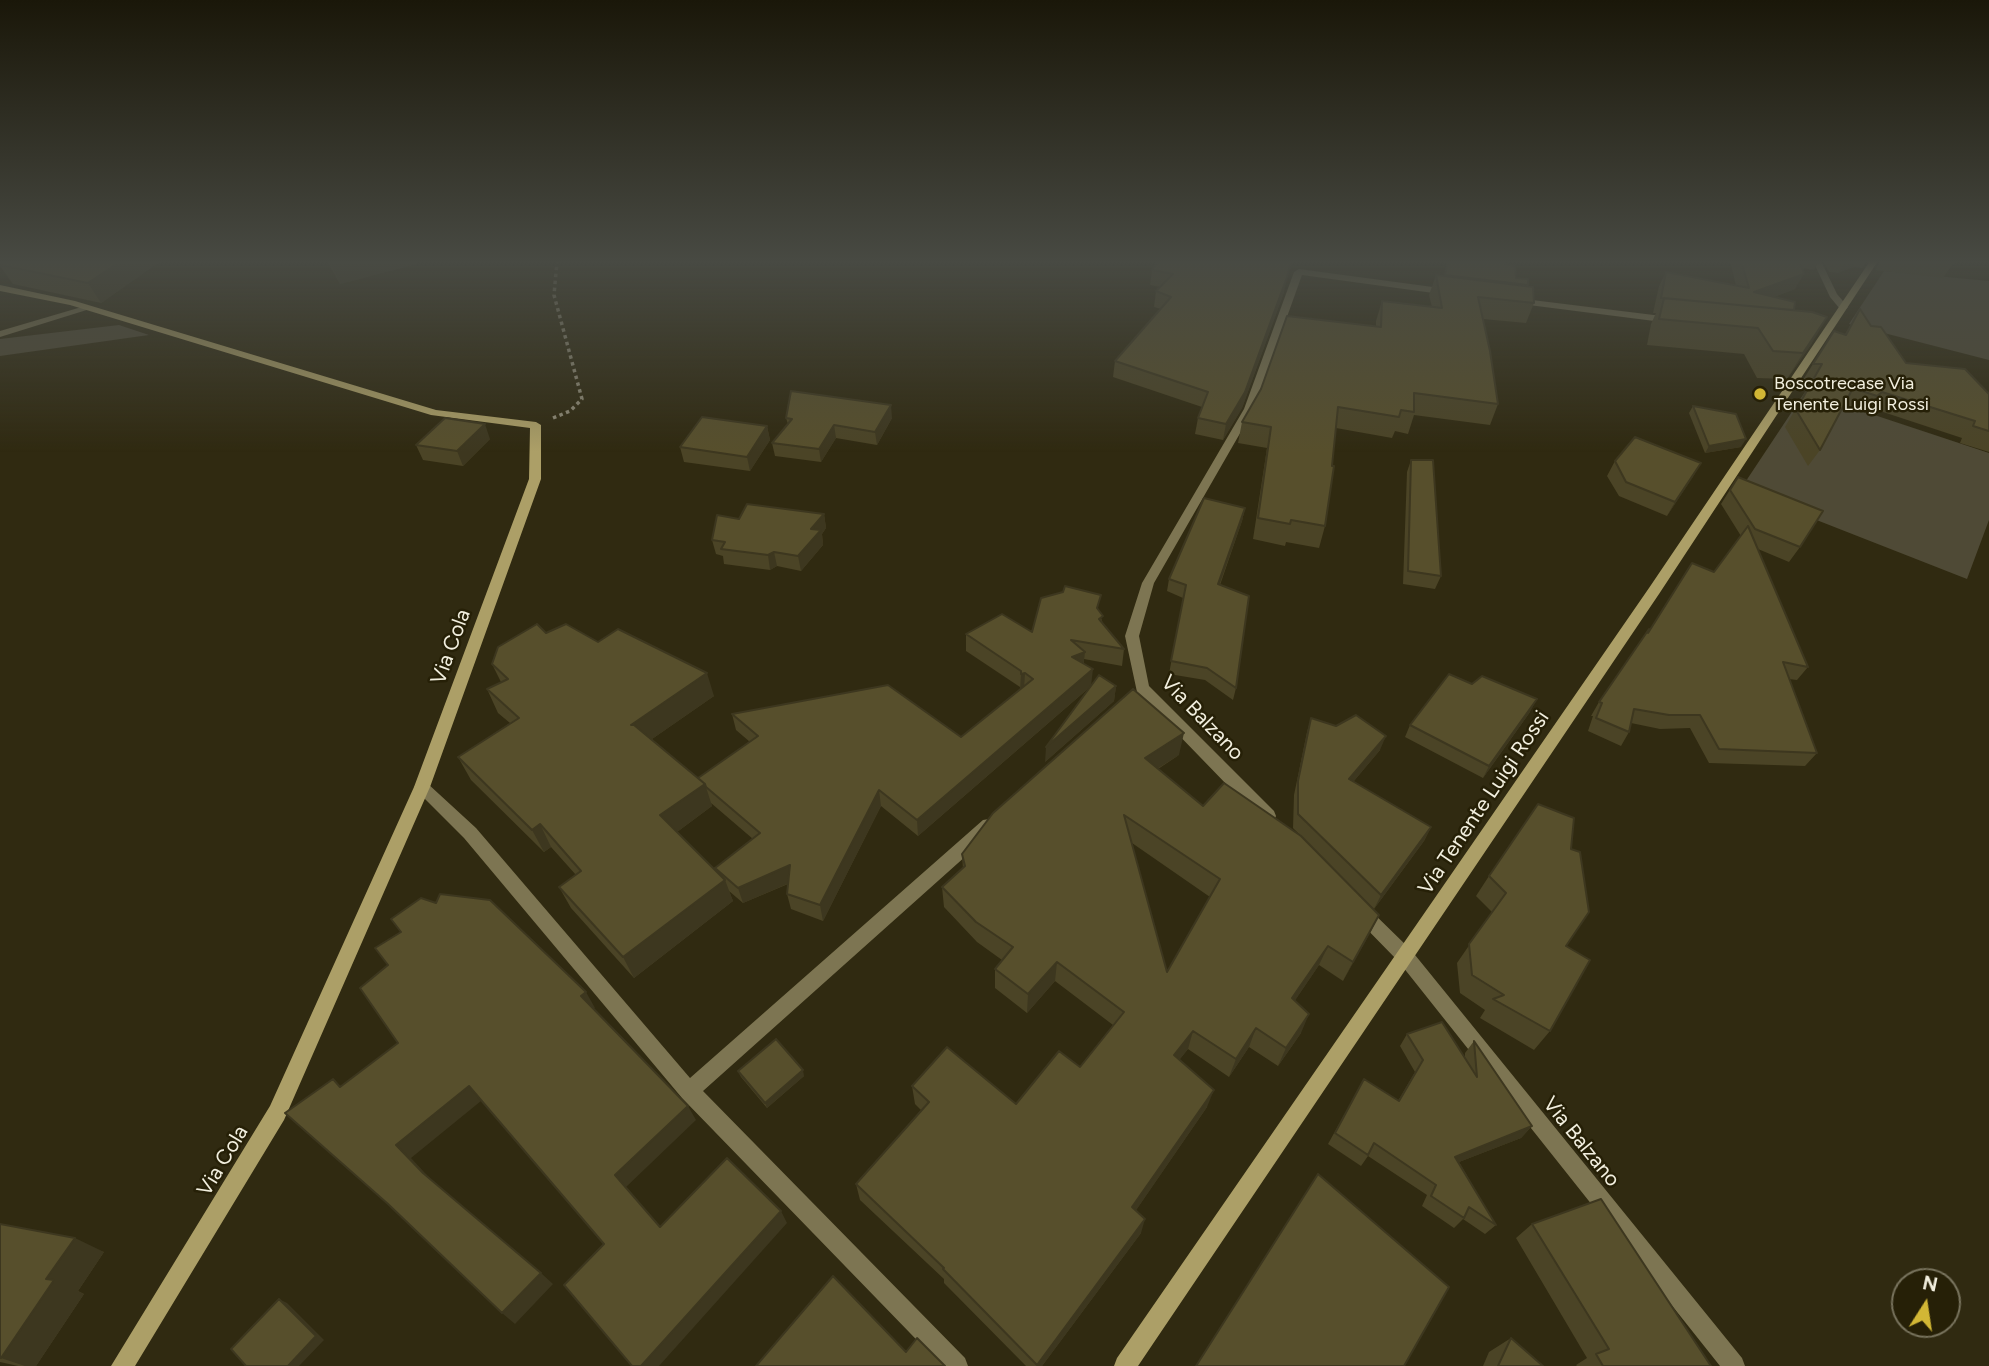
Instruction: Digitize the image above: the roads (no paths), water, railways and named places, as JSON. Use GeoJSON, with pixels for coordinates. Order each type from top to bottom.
{"type":"FeatureCollection","features":[{"type":"Feature","properties":{"kind":"street"},"geometry":{"type":"LineString","coordinates":[[0,334],[31,325]]}},
{"type":"Feature","properties":{"kind":"street","name":"Via Cola"},"geometry":{"type":"LineString","coordinates":[[122,1366],[277,1112],[422,787],[535,479],[536,425],[435,413],[143,325]]}},
{"type":"Feature","properties":{"kind":"street","name":"Via Balzano"},"geometry":{"type":"LineString","coordinates":[[1278,827],[1137,692],[1132,636],[1148,583],[1249,410],[1280,325]]}},
{"type":"Feature","properties":{"kind":"street","name":"Via Tenente Luigi Rossi"},"geometry":{"type":"LineString","coordinates":[[1125,1366],[1405,957],[1827,325]]}},
{"type":"Feature","properties":{"kind":"street"},"geometry":{"type":"LineString","coordinates":[[422,787],[470,833],[689,1091],[957,1366]]}},
{"type":"Feature","properties":{"kind":"street"},"geometry":{"type":"LineString","coordinates":[[689,1091],[998,816]]}},
{"type":"Feature","properties":{"kind":"street","name":"Via Balzano"},"geometry":{"type":"LineString","coordinates":[[1346,897],[1405,957],[1734,1366]]}},
{"type":"Feature","properties":{"kind":"place","name":"Boscotrecase Via Tenente Luigi Rossi"},"geometry":{"type":"Point","coordinates":[1760,394]}}]}
